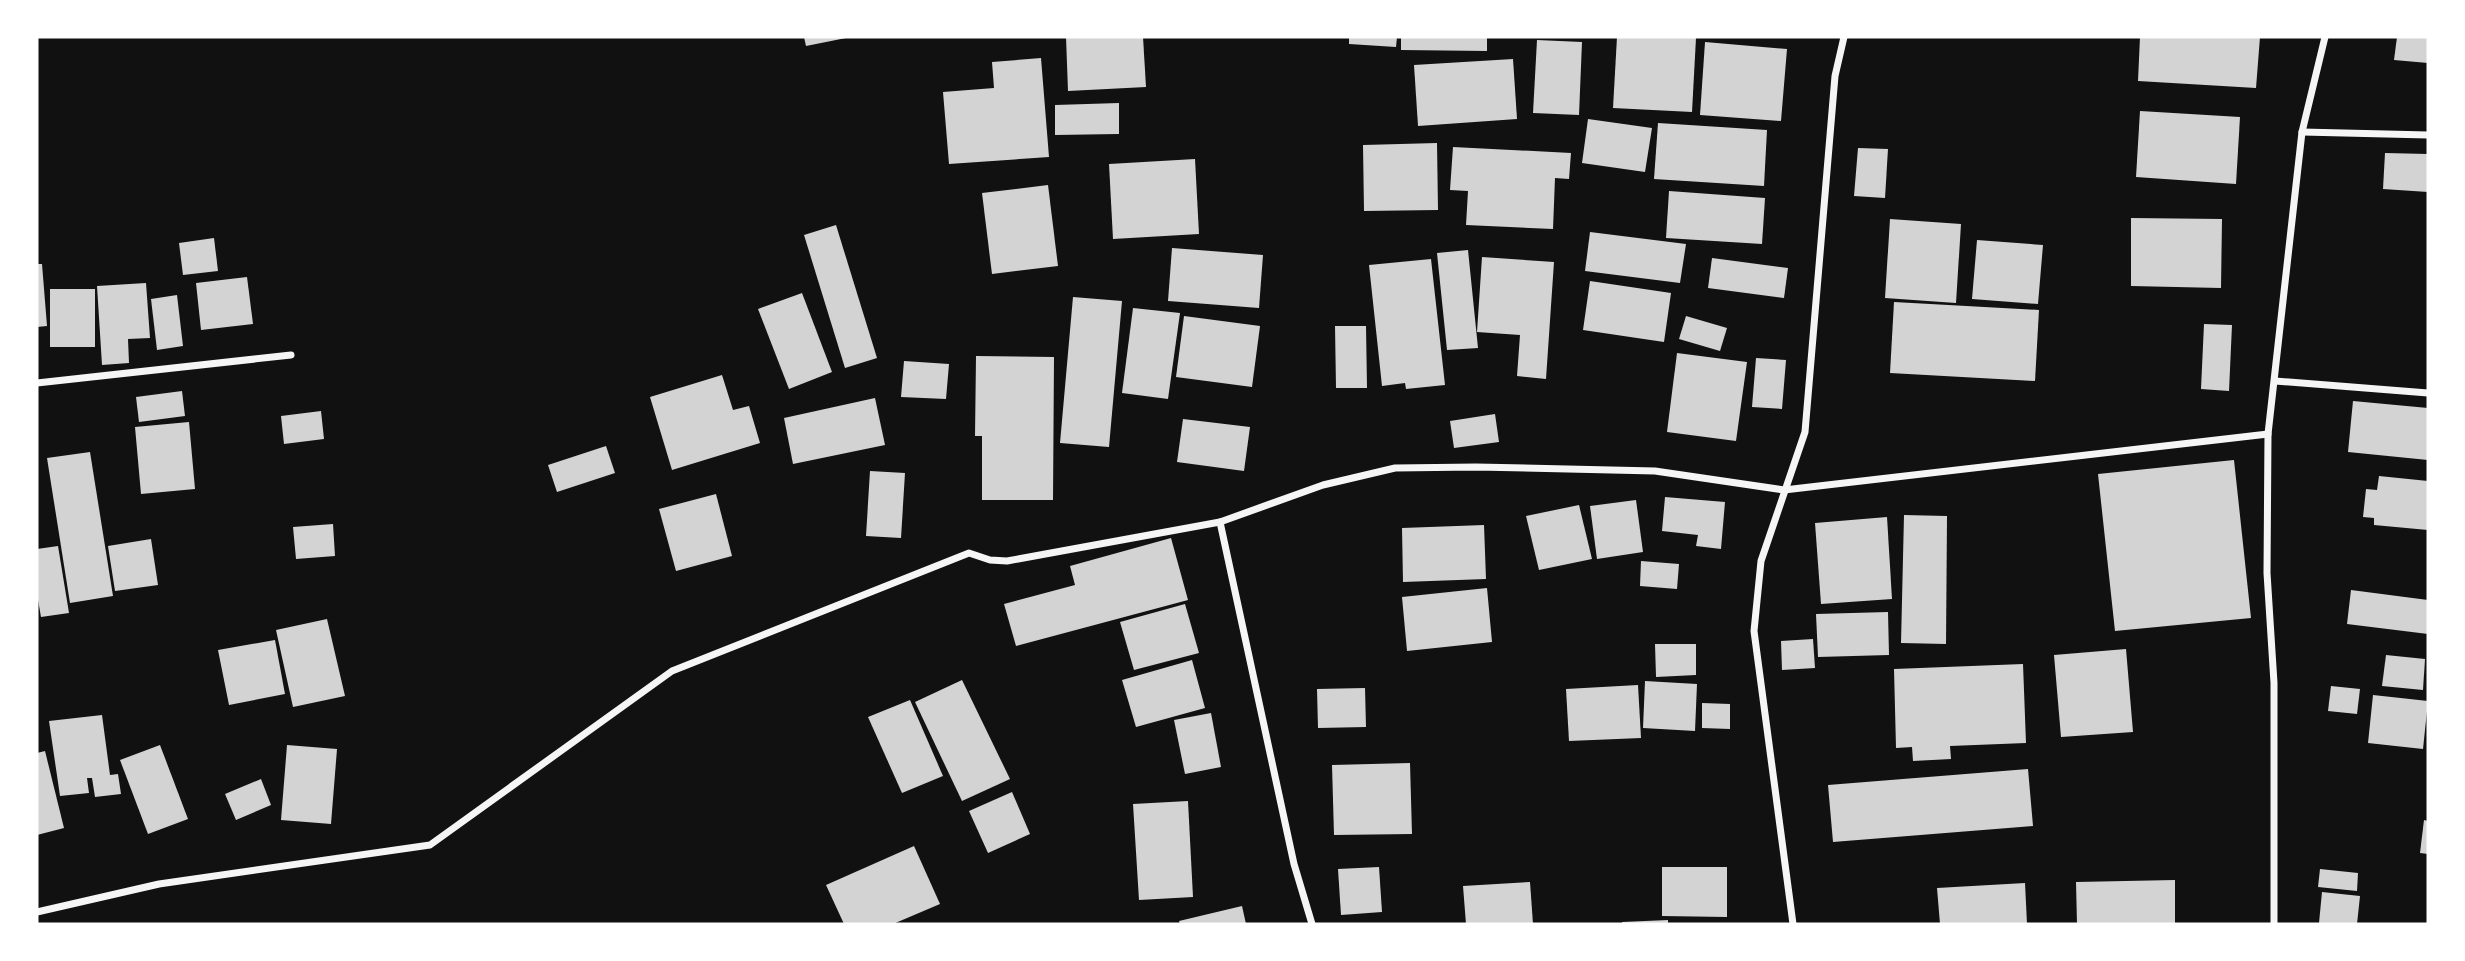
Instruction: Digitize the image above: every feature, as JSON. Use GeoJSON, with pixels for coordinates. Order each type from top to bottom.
{"type":"FeatureCollection","features":[{"type":"Feature","properties":{"kind":"street"},"geometry":{"type":"LineString","coordinates":[[1793,924],[1754,631],[1761,561],[1805,432],[1835,76],[1844,37]]}},
{"type":"Feature","properties":{"kind":"street"},"geometry":{"type":"LineString","coordinates":[[2274,924],[2274,683],[2267,573],[2269,434],[2302,132],[2325,37]]}},
{"type":"Feature","properties":{"kind":"street"},"geometry":{"type":"LineString","coordinates":[[2302,132],[2428,135]]}},
{"type":"Feature","properties":{"kind":"street"},"geometry":{"type":"LineString","coordinates":[[37,383],[291,355]]}},
{"type":"Feature","properties":{"kind":"street"},"geometry":{"type":"LineString","coordinates":[[2275,382],[2428,393]]}},
{"type":"Feature","properties":{"kind":"street"},"geometry":{"type":"LineString","coordinates":[[37,912],[159,884],[430,845],[672,671],[969,553],[990,560],[1007,561],[1220,522],[1324,485],[1395,468],[1655,471],[1784,491],[2269,434]]}},
{"type":"Feature","properties":{"kind":"street"},"geometry":{"type":"LineString","coordinates":[[1220,522],[1294,864],[1312,924]]}},
{"type":"Feature","properties":{"kind":"building"},"geometry":{"type":"Polygon","coordinates":[[[804,37],[846,37],[846,38],[806,46],[804,37]]]}},
{"type":"Feature","properties":{"kind":"building"},"geometry":{"type":"Polygon","coordinates":[[[1066,37],[1143,37],[1146,87],[1068,91],[1066,37]]]}},
{"type":"Feature","properties":{"kind":"building"},"geometry":{"type":"Polygon","coordinates":[[[1349,37],[1397,37],[1396,47],[1349,44],[1349,37]]]}},
{"type":"Feature","properties":{"kind":"building"},"geometry":{"type":"Polygon","coordinates":[[[1401,37],[1487,37],[1487,51],[1401,50],[1401,37]]]}},
{"type":"Feature","properties":{"kind":"building"},"geometry":{"type":"Polygon","coordinates":[[[1617,37],[1696,38],[1692,112],[1613,108],[1617,37]]]}},
{"type":"Feature","properties":{"kind":"building"},"geometry":{"type":"Polygon","coordinates":[[[2140,37],[2260,37],[2256,88],[2138,81],[2140,37]]]}},
{"type":"Feature","properties":{"kind":"building"},"geometry":{"type":"Polygon","coordinates":[[[2397,37],[2428,37],[2428,63],[2394,60],[2397,37]]]}},
{"type":"Feature","properties":{"kind":"building"},"geometry":{"type":"Polygon","coordinates":[[[1537,40],[1582,42],[1579,115],[1533,113],[1537,40]]]}},
{"type":"Feature","properties":{"kind":"building"},"geometry":{"type":"Polygon","coordinates":[[[1705,42],[1787,49],[1781,121],[1700,115],[1705,42]]]}},
{"type":"Feature","properties":{"kind":"building"},"geometry":{"type":"Polygon","coordinates":[[[1041,58],[1049,157],[949,164],[943,92],[994,88],[992,62],[1041,58]]]}},
{"type":"Feature","properties":{"kind":"building"},"geometry":{"type":"Polygon","coordinates":[[[1513,59],[1517,119],[1418,126],[1414,65],[1513,59]]]}},
{"type":"Feature","properties":{"kind":"building"},"geometry":{"type":"Polygon","coordinates":[[[1119,103],[1119,134],[1055,135],[1055,105],[1119,103]]]}},
{"type":"Feature","properties":{"kind":"building"},"geometry":{"type":"Polygon","coordinates":[[[2140,111],[2240,117],[2236,184],[2136,177],[2140,111]]]}},
{"type":"Feature","properties":{"kind":"building"},"geometry":{"type":"Polygon","coordinates":[[[1588,119],[1652,128],[1645,172],[1582,163],[1588,119]]]}},
{"type":"Feature","properties":{"kind":"building"},"geometry":{"type":"Polygon","coordinates":[[[1658,123],[1767,130],[1764,186],[1654,179],[1658,123]]]}},
{"type":"Feature","properties":{"kind":"building"},"geometry":{"type":"Polygon","coordinates":[[[1437,143],[1438,210],[1364,211],[1363,145],[1437,143]]]}},
{"type":"Feature","properties":{"kind":"building"},"geometry":{"type":"Polygon","coordinates":[[[1453,147],[1571,153],[1569,179],[1555,178],[1553,229],[1466,225],[1468,191],[1450,190],[1453,147]]]}},
{"type":"Feature","properties":{"kind":"building"},"geometry":{"type":"Polygon","coordinates":[[[1858,148],[1888,149],[1885,198],[1854,196],[1858,148]]]}},
{"type":"Feature","properties":{"kind":"building"},"geometry":{"type":"Polygon","coordinates":[[[2385,153],[2428,154],[2428,192],[2383,189],[2385,153]]]}},
{"type":"Feature","properties":{"kind":"building"},"geometry":{"type":"Polygon","coordinates":[[[1195,159],[1199,234],[1113,239],[1109,164],[1195,159]]]}},
{"type":"Feature","properties":{"kind":"building"},"geometry":{"type":"Polygon","coordinates":[[[1048,185],[1058,266],[992,274],[982,193],[1048,185]]]}},
{"type":"Feature","properties":{"kind":"building"},"geometry":{"type":"Polygon","coordinates":[[[1669,191],[1765,198],[1762,244],[1666,238],[1669,191]]]}},
{"type":"Feature","properties":{"kind":"building"},"geometry":{"type":"Polygon","coordinates":[[[2131,218],[2222,219],[2221,288],[2131,286],[2131,218]]]}},
{"type":"Feature","properties":{"kind":"building"},"geometry":{"type":"Polygon","coordinates":[[[1890,219],[1961,224],[1956,303],[1885,298],[1890,219]]]}},
{"type":"Feature","properties":{"kind":"building"},"geometry":{"type":"Polygon","coordinates":[[[836,225],[877,358],[845,368],[804,235],[836,225]]]}},
{"type":"Feature","properties":{"kind":"building"},"geometry":{"type":"Polygon","coordinates":[[[1590,232],[1686,244],[1680,283],[1585,271],[1590,232]]]}},
{"type":"Feature","properties":{"kind":"building"},"geometry":{"type":"Polygon","coordinates":[[[214,238],[218,271],[183,275],[179,243],[214,238]]]}},
{"type":"Feature","properties":{"kind":"building"},"geometry":{"type":"Polygon","coordinates":[[[1977,240],[2043,245],[2038,304],[1972,299],[1977,240]]]}},
{"type":"Feature","properties":{"kind":"building"},"geometry":{"type":"Polygon","coordinates":[[[1172,248],[1263,255],[1259,308],[1168,301],[1172,248]]]}},
{"type":"Feature","properties":{"kind":"building"},"geometry":{"type":"Polygon","coordinates":[[[1468,250],[1478,348],[1447,350],[1437,253],[1468,250]]]}},
{"type":"Feature","properties":{"kind":"building"},"geometry":{"type":"Polygon","coordinates":[[[1482,257],[1554,262],[1546,379],[1517,376],[1520,335],[1477,332],[1482,257]]]}},
{"type":"Feature","properties":{"kind":"building"},"geometry":{"type":"Polygon","coordinates":[[[1712,258],[1788,268],[1784,298],[1708,288],[1712,258]]]}},
{"type":"Feature","properties":{"kind":"building"},"geometry":{"type":"Polygon","coordinates":[[[1431,259],[1445,385],[1406,389],[1405,383],[1382,386],[1369,265],[1431,259]]]}},
{"type":"Feature","properties":{"kind":"building"},"geometry":{"type":"Polygon","coordinates":[[[37,264],[42,264],[47,326],[37,327],[37,264]]]}},
{"type":"Feature","properties":{"kind":"building"},"geometry":{"type":"Polygon","coordinates":[[[247,277],[253,324],[201,330],[196,283],[247,277]]]}},
{"type":"Feature","properties":{"kind":"building"},"geometry":{"type":"Polygon","coordinates":[[[1590,281],[1671,293],[1664,342],[1583,330],[1590,281]]]}},
{"type":"Feature","properties":{"kind":"building"},"geometry":{"type":"Polygon","coordinates":[[[146,283],[150,338],[128,339],[129,363],[102,365],[97,286],[146,283]]]}},
{"type":"Feature","properties":{"kind":"building"},"geometry":{"type":"Polygon","coordinates":[[[50,289],[95,289],[95,347],[50,347],[50,289]]]}},
{"type":"Feature","properties":{"kind":"building"},"geometry":{"type":"Polygon","coordinates":[[[802,293],[832,372],[789,389],[758,309],[802,293]]]}},
{"type":"Feature","properties":{"kind":"building"},"geometry":{"type":"Polygon","coordinates":[[[177,295],[183,346],[157,350],[151,299],[177,295]]]}},
{"type":"Feature","properties":{"kind":"building"},"geometry":{"type":"Polygon","coordinates":[[[1073,297],[1122,301],[1109,447],[1060,443],[1073,297]]]}},
{"type":"Feature","properties":{"kind":"building"},"geometry":{"type":"Polygon","coordinates":[[[1894,302],[2039,310],[2035,381],[1890,373],[1894,302]]]}},
{"type":"Feature","properties":{"kind":"building"},"geometry":{"type":"Polygon","coordinates":[[[1133,308],[1180,313],[1168,399],[1122,393],[1133,308]]]}},
{"type":"Feature","properties":{"kind":"building"},"geometry":{"type":"Polygon","coordinates":[[[1184,316],[1260,326],[1252,387],[1176,377],[1184,316]]]}},
{"type":"Feature","properties":{"kind":"building"},"geometry":{"type":"Polygon","coordinates":[[[1686,316],[1727,328],[1720,351],[1679,339],[1686,316]]]}},
{"type":"Feature","properties":{"kind":"building"},"geometry":{"type":"Polygon","coordinates":[[[2204,324],[2232,325],[2229,391],[2201,389],[2204,324]]]}},
{"type":"Feature","properties":{"kind":"building"},"geometry":{"type":"Polygon","coordinates":[[[1335,326],[1366,326],[1367,388],[1336,388],[1335,326]]]}},
{"type":"Feature","properties":{"kind":"building"},"geometry":{"type":"Polygon","coordinates":[[[1677,353],[1747,362],[1736,441],[1667,432],[1677,353]]]}},
{"type":"Feature","properties":{"kind":"building"},"geometry":{"type":"Polygon","coordinates":[[[976,356],[1054,357],[1053,500],[982,500],[982,436],[975,436],[976,356]]]}},
{"type":"Feature","properties":{"kind":"building"},"geometry":{"type":"Polygon","coordinates":[[[1756,358],[1786,360],[1782,409],[1752,407],[1756,358]]]}},
{"type":"Feature","properties":{"kind":"building"},"geometry":{"type":"Polygon","coordinates":[[[904,361],[949,364],[946,399],[901,397],[904,361]]]}},
{"type":"Feature","properties":{"kind":"building"},"geometry":{"type":"Polygon","coordinates":[[[722,375],[733,410],[749,406],[760,443],[672,470],[650,397],[722,375]]]}},
{"type":"Feature","properties":{"kind":"building"},"geometry":{"type":"Polygon","coordinates":[[[182,391],[185,416],[139,422],[136,397],[182,391]]]}},
{"type":"Feature","properties":{"kind":"building"},"geometry":{"type":"Polygon","coordinates":[[[875,398],[885,445],[793,464],[784,418],[875,398]]]}},
{"type":"Feature","properties":{"kind":"building"},"geometry":{"type":"Polygon","coordinates":[[[2353,401],[2428,408],[2428,460],[2348,452],[2353,401]]]}},
{"type":"Feature","properties":{"kind":"building"},"geometry":{"type":"Polygon","coordinates":[[[321,411],[324,439],[284,444],[281,416],[321,411]]]}},
{"type":"Feature","properties":{"kind":"building"},"geometry":{"type":"Polygon","coordinates":[[[1495,414],[1499,442],[1454,448],[1450,421],[1495,414]]]}},
{"type":"Feature","properties":{"kind":"building"},"geometry":{"type":"Polygon","coordinates":[[[1183,419],[1250,427],[1244,471],[1177,462],[1183,419]]]}},
{"type":"Feature","properties":{"kind":"building"},"geometry":{"type":"Polygon","coordinates":[[[189,422],[195,489],[141,494],[135,427],[189,422]]]}},
{"type":"Feature","properties":{"kind":"building"},"geometry":{"type":"Polygon","coordinates":[[[606,446],[615,473],[557,492],[548,465],[606,446]]]}},
{"type":"Feature","properties":{"kind":"building"},"geometry":{"type":"Polygon","coordinates":[[[90,452],[113,596],[70,603],[47,458],[90,452]]]}},
{"type":"Feature","properties":{"kind":"building"},"geometry":{"type":"Polygon","coordinates":[[[2234,460],[2251,618],[2115,631],[2098,474],[2234,460]]]}},
{"type":"Feature","properties":{"kind":"building"},"geometry":{"type":"Polygon","coordinates":[[[870,471],[905,473],[901,538],[866,536],[870,471]]]}},
{"type":"Feature","properties":{"kind":"building"},"geometry":{"type":"Polygon","coordinates":[[[2379,476],[2428,481],[2428,530],[2374,525],[2374,518],[2363,517],[2366,489],[2377,490],[2379,476]]]}},
{"type":"Feature","properties":{"kind":"building"},"geometry":{"type":"Polygon","coordinates":[[[716,494],[732,556],[676,571],[659,509],[716,494]]]}},
{"type":"Feature","properties":{"kind":"building"},"geometry":{"type":"Polygon","coordinates":[[[1665,497],[1725,502],[1721,549],[1696,546],[1698,535],[1662,531],[1665,497]]]}},
{"type":"Feature","properties":{"kind":"building"},"geometry":{"type":"Polygon","coordinates":[[[1636,500],[1643,552],[1597,559],[1590,506],[1636,500]]]}},
{"type":"Feature","properties":{"kind":"building"},"geometry":{"type":"Polygon","coordinates":[[[1579,505],[1592,559],[1539,570],[1526,516],[1579,505]]]}},
{"type":"Feature","properties":{"kind":"building"},"geometry":{"type":"Polygon","coordinates":[[[1904,515],[1947,516],[1946,644],[1901,643],[1904,515]]]}},
{"type":"Feature","properties":{"kind":"building"},"geometry":{"type":"Polygon","coordinates":[[[1887,517],[1892,599],[1821,604],[1815,523],[1887,517]]]}},
{"type":"Feature","properties":{"kind":"building"},"geometry":{"type":"Polygon","coordinates":[[[333,524],[335,556],[296,559],[293,527],[333,524]]]}},
{"type":"Feature","properties":{"kind":"building"},"geometry":{"type":"Polygon","coordinates":[[[1484,525],[1486,579],[1403,582],[1402,528],[1484,525]]]}},
{"type":"Feature","properties":{"kind":"building"},"geometry":{"type":"Polygon","coordinates":[[[1171,538],[1188,600],[1016,646],[1004,604],[1075,585],[1070,566],[1171,538]]]}},
{"type":"Feature","properties":{"kind":"building"},"geometry":{"type":"Polygon","coordinates":[[[151,539],[158,585],[115,591],[108,546],[151,539]]]}},
{"type":"Feature","properties":{"kind":"building"},"geometry":{"type":"Polygon","coordinates":[[[58,546],[69,613],[41,617],[37,594],[37,549],[58,546]]]}},
{"type":"Feature","properties":{"kind":"building"},"geometry":{"type":"Polygon","coordinates":[[[1641,561],[1679,564],[1677,589],[1640,586],[1641,561]]]}},
{"type":"Feature","properties":{"kind":"building"},"geometry":{"type":"Polygon","coordinates":[[[1487,588],[1492,642],[1407,651],[1402,597],[1487,588]]]}},
{"type":"Feature","properties":{"kind":"building"},"geometry":{"type":"Polygon","coordinates":[[[2351,590],[2428,600],[2428,634],[2347,624],[2351,590]]]}},
{"type":"Feature","properties":{"kind":"building"},"geometry":{"type":"Polygon","coordinates":[[[1185,604],[1199,653],[1134,670],[1120,622],[1185,604]]]}},
{"type":"Feature","properties":{"kind":"building"},"geometry":{"type":"Polygon","coordinates":[[[1888,612],[1889,655],[1818,657],[1816,614],[1888,612]]]}},
{"type":"Feature","properties":{"kind":"building"},"geometry":{"type":"Polygon","coordinates":[[[327,619],[345,696],[293,707],[276,630],[327,619]]]}},
{"type":"Feature","properties":{"kind":"building"},"geometry":{"type":"Polygon","coordinates":[[[1813,639],[1815,668],[1782,670],[1781,641],[1813,639]]]}},
{"type":"Feature","properties":{"kind":"building"},"geometry":{"type":"Polygon","coordinates":[[[275,640],[285,694],[229,705],[218,650],[275,640]]]}},
{"type":"Feature","properties":{"kind":"building"},"geometry":{"type":"Polygon","coordinates":[[[1655,644],[1696,644],[1696,675],[1656,677],[1655,644]]]}},
{"type":"Feature","properties":{"kind":"building"},"geometry":{"type":"Polygon","coordinates":[[[2126,649],[2133,732],[2061,737],[2054,655],[2126,649]]]}},
{"type":"Feature","properties":{"kind":"building"},"geometry":{"type":"Polygon","coordinates":[[[2386,655],[2425,659],[2423,690],[2382,686],[2386,655]]]}},
{"type":"Feature","properties":{"kind":"building"},"geometry":{"type":"Polygon","coordinates":[[[1192,660],[1205,708],[1136,727],[1122,680],[1192,660]]]}},
{"type":"Feature","properties":{"kind":"building"},"geometry":{"type":"Polygon","coordinates":[[[2023,664],[2026,743],[1950,746],[1951,759],[1913,761],[1912,747],[1896,748],[1894,669],[2023,664]]]}},
{"type":"Feature","properties":{"kind":"building"},"geometry":{"type":"Polygon","coordinates":[[[962,680],[1010,779],[962,801],[915,702],[962,680]]]}},
{"type":"Feature","properties":{"kind":"building"},"geometry":{"type":"Polygon","coordinates":[[[1645,681],[1697,684],[1695,731],[1643,728],[1645,681]]]}},
{"type":"Feature","properties":{"kind":"building"},"geometry":{"type":"Polygon","coordinates":[[[1638,685],[1641,738],[1569,741],[1566,689],[1638,685]]]}},
{"type":"Feature","properties":{"kind":"building"},"geometry":{"type":"Polygon","coordinates":[[[2331,686],[2360,689],[2357,714],[2328,711],[2331,686]]]}},
{"type":"Feature","properties":{"kind":"building"},"geometry":{"type":"Polygon","coordinates":[[[1365,688],[1366,727],[1318,728],[1317,689],[1365,688]]]}},
{"type":"Feature","properties":{"kind":"building"},"geometry":{"type":"Polygon","coordinates":[[[2373,695],[2428,701],[2423,749],[2368,743],[2373,695]]]}},
{"type":"Feature","properties":{"kind":"building"},"geometry":{"type":"Polygon","coordinates":[[[910,700],[943,776],[902,793],[868,717],[910,700]]]}},
{"type":"Feature","properties":{"kind":"building"},"geometry":{"type":"Polygon","coordinates":[[[1702,703],[1730,704],[1730,729],[1702,728],[1702,703]]]}},
{"type":"Feature","properties":{"kind":"building"},"geometry":{"type":"Polygon","coordinates":[[[1211,713],[1221,767],[1185,774],[1174,720],[1211,713]]]}},
{"type":"Feature","properties":{"kind":"building"},"geometry":{"type":"Polygon","coordinates":[[[102,715],[110,775],[118,774],[121,794],[95,797],[92,778],[87,778],[89,793],[60,796],[49,721],[102,715]]]}},
{"type":"Feature","properties":{"kind":"building"},"geometry":{"type":"Polygon","coordinates":[[[160,745],[188,819],[148,834],[120,760],[160,745]]]}},
{"type":"Feature","properties":{"kind":"building"},"geometry":{"type":"Polygon","coordinates":[[[287,745],[337,749],[331,824],[281,820],[287,745]]]}},
{"type":"Feature","properties":{"kind":"building"},"geometry":{"type":"Polygon","coordinates":[[[45,751],[64,828],[37,835],[37,753],[45,751]]]}},
{"type":"Feature","properties":{"kind":"building"},"geometry":{"type":"Polygon","coordinates":[[[1410,763],[1412,834],[1334,835],[1332,765],[1410,763]]]}},
{"type":"Feature","properties":{"kind":"building"},"geometry":{"type":"Polygon","coordinates":[[[2028,769],[2033,826],[1833,842],[1828,785],[2028,769]]]}},
{"type":"Feature","properties":{"kind":"building"},"geometry":{"type":"Polygon","coordinates":[[[261,779],[271,805],[236,820],[225,794],[261,779]]]}},
{"type":"Feature","properties":{"kind":"building"},"geometry":{"type":"Polygon","coordinates":[[[1012,792],[1030,834],[988,853],[969,811],[1012,792]]]}},
{"type":"Feature","properties":{"kind":"building"},"geometry":{"type":"Polygon","coordinates":[[[1188,801],[1193,897],[1139,900],[1133,804],[1188,801]]]}},
{"type":"Feature","properties":{"kind":"building"},"geometry":{"type":"Polygon","coordinates":[[[2424,820],[2428,821],[2428,854],[2420,853],[2424,820]]]}},
{"type":"Feature","properties":{"kind":"building"},"geometry":{"type":"Polygon","coordinates":[[[914,846],[940,904],[893,924],[844,924],[826,885],[914,846]]]}},
{"type":"Feature","properties":{"kind":"building"},"geometry":{"type":"Polygon","coordinates":[[[1379,867],[1382,912],[1341,915],[1338,869],[1379,867]]]}},
{"type":"Feature","properties":{"kind":"building"},"geometry":{"type":"Polygon","coordinates":[[[1662,867],[1727,867],[1727,917],[1662,916],[1662,867]]]}},
{"type":"Feature","properties":{"kind":"building"},"geometry":{"type":"Polygon","coordinates":[[[2320,869],[2358,873],[2357,891],[2318,887],[2320,869]]]}},
{"type":"Feature","properties":{"kind":"building"},"geometry":{"type":"Polygon","coordinates":[[[2175,880],[2175,923],[2077,924],[2076,882],[2175,880]]]}},
{"type":"Feature","properties":{"kind":"building"},"geometry":{"type":"Polygon","coordinates":[[[1530,882],[1533,924],[1466,924],[1463,886],[1530,882]]]}},
{"type":"Feature","properties":{"kind":"building"},"geometry":{"type":"Polygon","coordinates":[[[2025,883],[2027,924],[1940,924],[1937,888],[2025,883]]]}},
{"type":"Feature","properties":{"kind":"building"},"geometry":{"type":"Polygon","coordinates":[[[2322,892],[2360,896],[2357,924],[2319,923],[2322,892]]]}},
{"type":"Feature","properties":{"kind":"building"},"geometry":{"type":"Polygon","coordinates":[[[1242,906],[1246,924],[1180,924],[1179,921],[1242,906]]]}},
{"type":"Feature","properties":{"kind":"building"},"geometry":{"type":"Polygon","coordinates":[[[1668,920],[1668,924],[1622,924],[1622,922],[1668,920]]]}}]}
